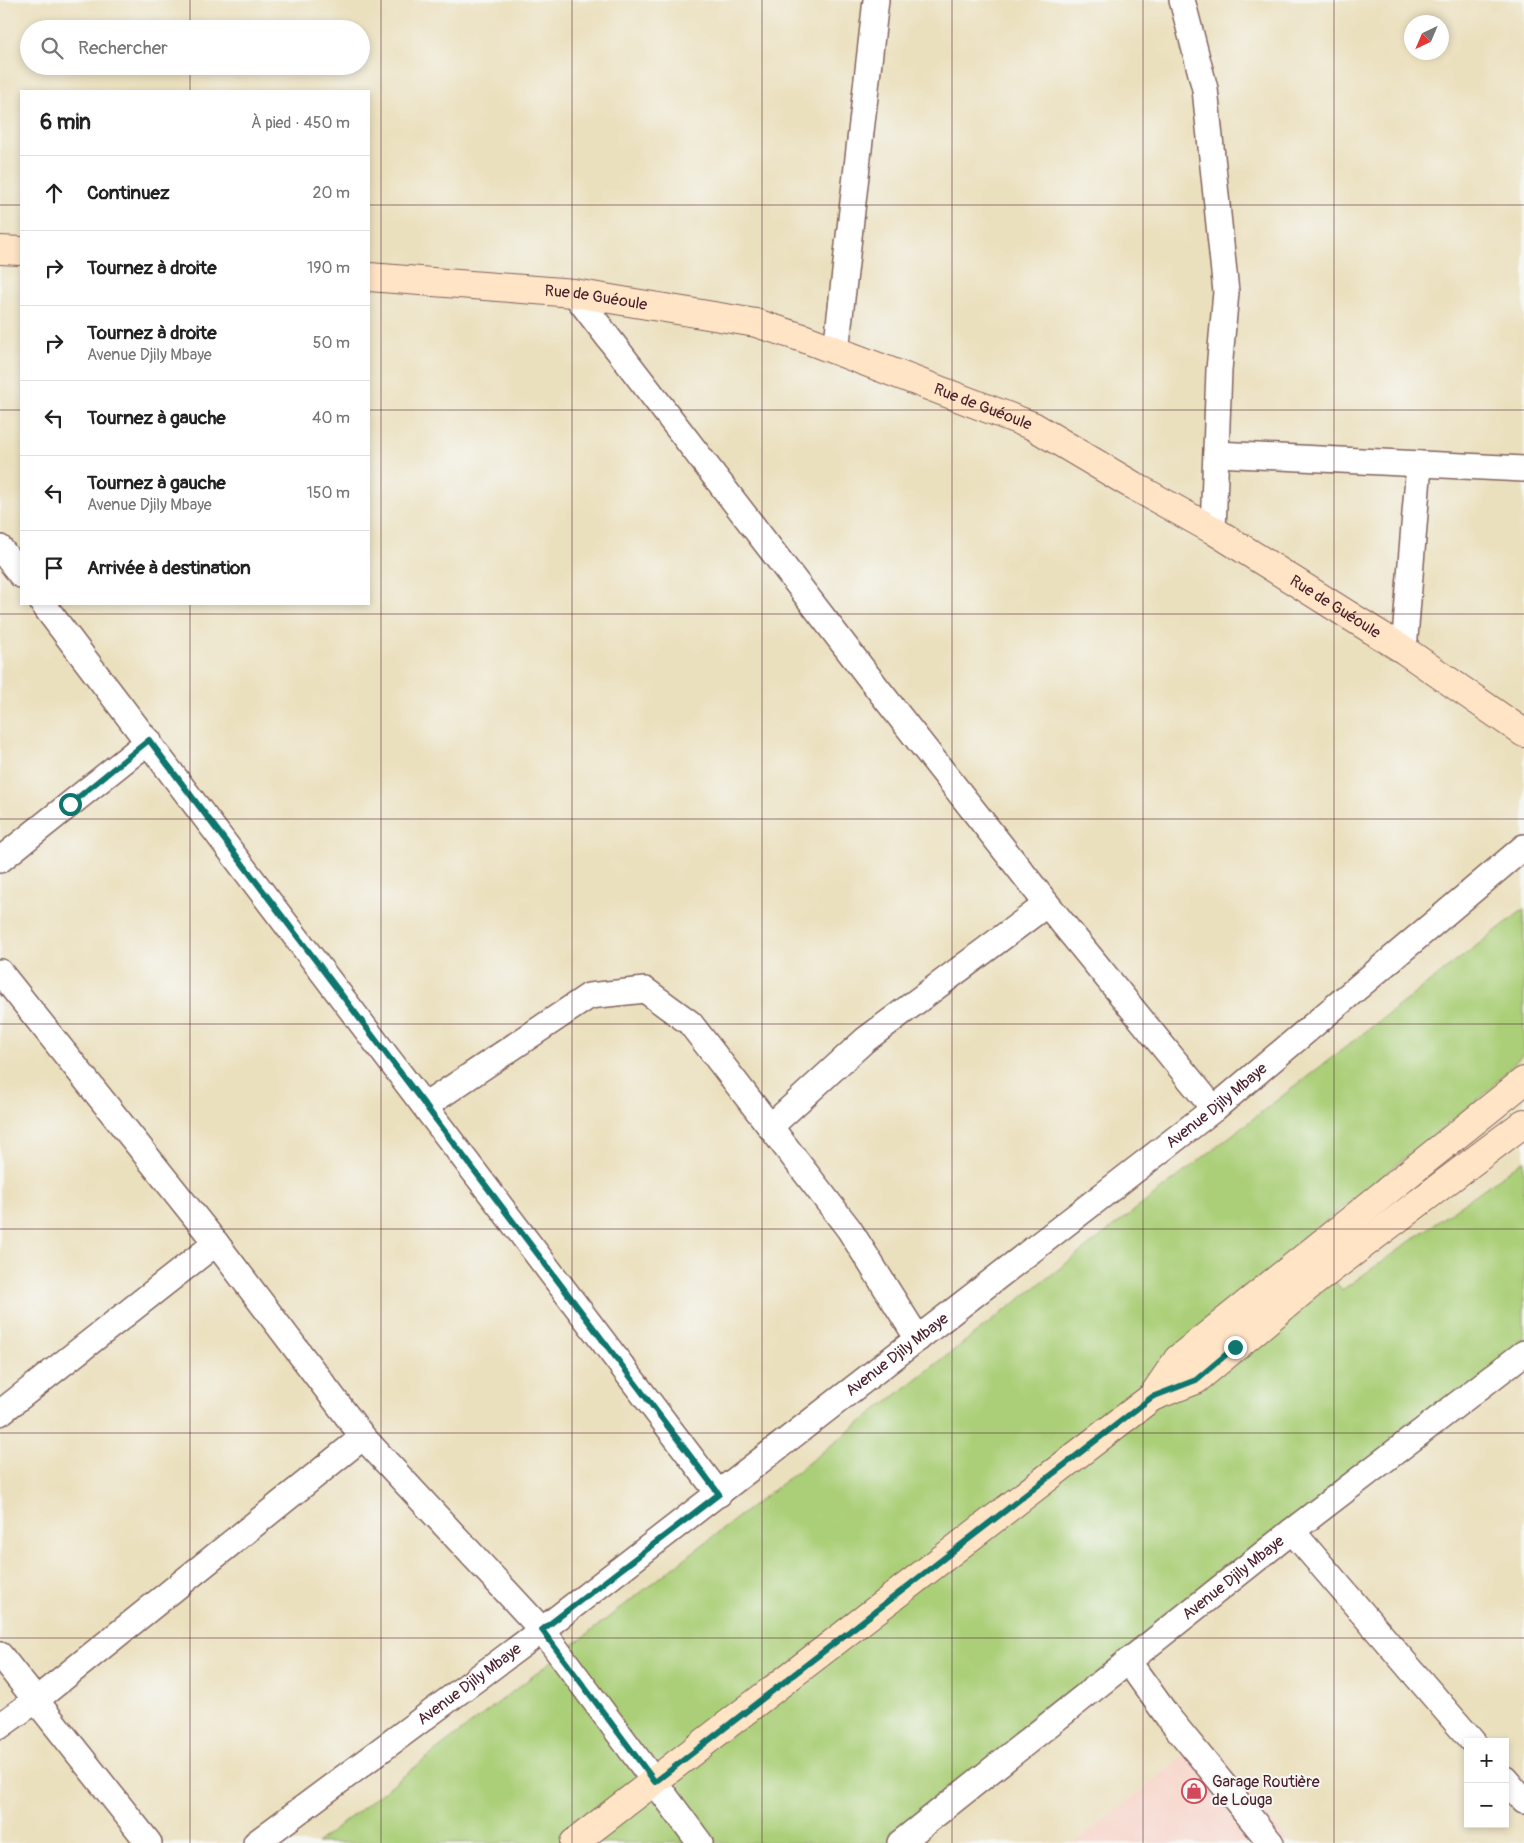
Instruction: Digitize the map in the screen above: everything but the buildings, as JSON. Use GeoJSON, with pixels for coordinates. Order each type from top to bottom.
{"type":"FeatureCollection","features":[{"type":"Feature","properties":{"kind":"street"},"geometry":{"type":"LineString","coordinates":[[836,351],[876,0]]}},
{"type":"Feature","properties":{"kind":"street"},"geometry":{"type":"LineString","coordinates":[[1182,0],[1205,89],[1226,292],[1219,370],[1213,530]]}},
{"type":"Feature","properties":{"kind":"street"},"geometry":{"type":"LineString","coordinates":[[0,250],[20,251]]}},
{"type":"Feature","properties":{"kind":"street","name":"Rue de Guéoule"},"geometry":{"type":"LineString","coordinates":[[370,278],[574,293],[756,323],[836,351],[1033,426],[1213,530],[1404,650],[1524,733]]}},
{"type":"Feature","properties":{"kind":"street"},"geometry":{"type":"LineString","coordinates":[[574,293],[884,697],[1214,1109]]}},
{"type":"Feature","properties":{"kind":"street"},"geometry":{"type":"LineString","coordinates":[[1216,454],[1524,469]]}},
{"type":"Feature","properties":{"kind":"street"},"geometry":{"type":"LineString","coordinates":[[1404,650],[1419,464]]}},
{"type":"Feature","properties":{"kind":"street"},"geometry":{"type":"LineString","coordinates":[[0,548],[20,574]]}},
{"type":"Feature","properties":{"kind":"street"},"geometry":{"type":"LineString","coordinates":[[44,605],[149,740],[719,1494]]}},
{"type":"Feature","properties":{"kind":"street"},"geometry":{"type":"LineString","coordinates":[[0,860],[149,740]]}},
{"type":"Feature","properties":{"kind":"street","name":"Avenue Djily Mbaye"},"geometry":{"type":"LineString","coordinates":[[256,1843],[542,1630],[1214,1109],[1524,847]]}},
{"type":"Feature","properties":{"kind":"street"},"geometry":{"type":"LineString","coordinates":[[770,1127],[865,1040],[1048,904]]}},
{"type":"Feature","properties":{"kind":"street"},"geometry":{"type":"LineString","coordinates":[[0,972],[216,1243],[363,1437],[542,1630],[700,1843]]}},
{"type":"Feature","properties":{"kind":"street"},"geometry":{"type":"LineString","coordinates":[[425,1106],[590,996],[645,990],[690,1023],[849,1229],[918,1338]]}},
{"type":"Feature","properties":{"kind":"street"},"geometry":{"type":"LineString","coordinates":[[1152,1397],[1178,1359],[1524,1081]]}},
{"type":"Feature","properties":{"kind":"street"},"geometry":{"type":"LineString","coordinates":[[574,1843],[1152,1397],[1196,1380],[1310,1285],[1524,1123]]}},
{"type":"Feature","properties":{"kind":"street"},"geometry":{"type":"LineString","coordinates":[[4,1402],[216,1243]]}},
{"type":"Feature","properties":{"kind":"street","name":"Avenue Djily Mbaye"},"geometry":{"type":"LineString","coordinates":[[900,1843],[1292,1531],[1524,1353]]}},
{"type":"Feature","properties":{"kind":"street"},"geometry":{"type":"LineString","coordinates":[[0,1726],[36,1700],[363,1437]]}},
{"type":"Feature","properties":{"kind":"street"},"geometry":{"type":"LineString","coordinates":[[1292,1531],[1470,1738]]}},
{"type":"Feature","properties":{"kind":"street"},"geometry":{"type":"LineString","coordinates":[[0,1656],[150,1843]]}},
{"type":"Feature","properties":{"kind":"street"},"geometry":{"type":"LineString","coordinates":[[1128,1661],[1168,1717],[1270,1843]]}},
{"type":"Feature","properties":{"kind":"street"},"geometry":{"type":"LineString","coordinates":[[1508,1783],[1524,1801]]}},
{"type":"Feature","properties":{"kind":"shaded area","name":"Garage Routière de Louga"},"geometry":{"type":"Polygon","coordinates":[[[1207,1738],[1289,1843],[1075,1843],[1207,1738]]]}},
{"type":"Feature","properties":{"kind":"green space"},"geometry":{"type":"Polygon","coordinates":[[[1524,909],[1524,1053],[1484,1095],[1303,1239],[1342,1290],[1524,1160],[1524,1353],[888,1843],[317,1843],[1524,909]]]}},
{"type":"Feature","properties":{"kind":"place","name":"Garage Routière de Louga"},"geometry":{"type":"Point","coordinates":[1194,1791]}},
{"type":"Feature","properties":{"kind":"route"},"geometry":{"type":"LineString","coordinates":[[70,804],[149,740],[719,1494],[542,1630],[655,1782],[1152,1397],[1196,1380],[1235,1347]]}}]}
